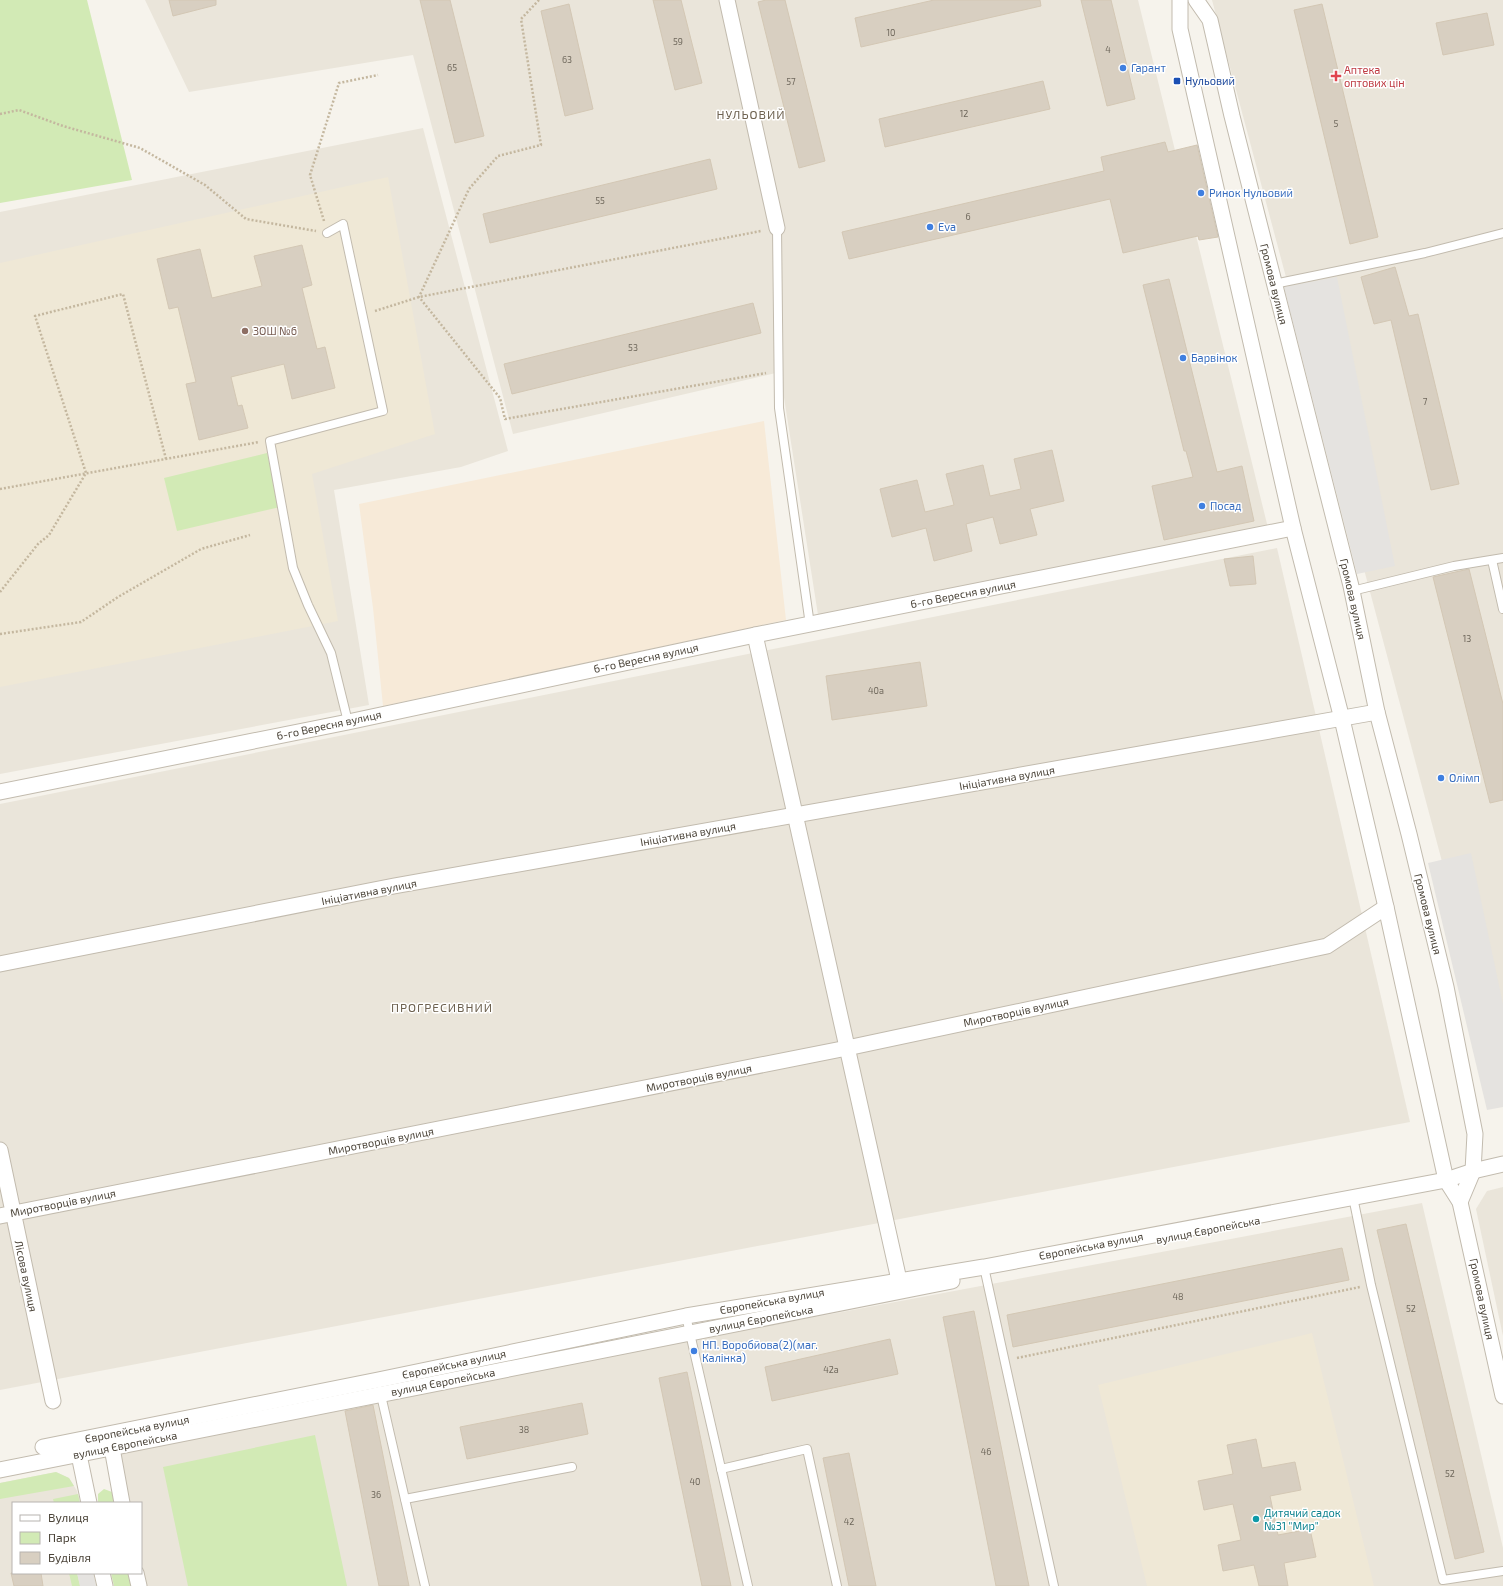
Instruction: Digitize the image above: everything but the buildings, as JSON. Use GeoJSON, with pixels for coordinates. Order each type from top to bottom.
{"type":"FeatureCollection","features":[{"type":"Feature","properties":{"kind":"street"},"geometry":{"type":"LineString","coordinates":[[727,0],[777,228]]}},
{"type":"Feature","properties":{"kind":"street","name":"Громова вулиця"},"geometry":{"type":"LineString","coordinates":[[1180,0],[1180,29],[1293,528],[1342,720],[1386,907],[1446,1180],[1460,1202],[1503,1396]]}},
{"type":"Feature","properties":{"kind":"street","name":"Громова вулиця"},"geometry":{"type":"LineString","coordinates":[[1196,0],[1210,20],[1232,116],[1352,591],[1377,712],[1409,834],[1446,987],[1475,1134],[1473,1171],[1460,1202]]}},
{"type":"Feature","properties":{"kind":"street","name":"6-го Вересня вулиця"},"geometry":{"type":"LineString","coordinates":[[0,792],[348,722],[755,635],[1293,528]]}},
{"type":"Feature","properties":{"kind":"street"},"geometry":{"type":"LineString","coordinates":[[755,635],[899,1280]]}},
{"type":"Feature","properties":{"kind":"street","name":"Ініціативна вулиця"},"geometry":{"type":"LineString","coordinates":[[0,964],[394,886],[1342,720],[1377,712]]}},
{"type":"Feature","properties":{"kind":"street","name":"Миротворців вулиця"},"geometry":{"type":"LineString","coordinates":[[6,1215],[847,1048],[1327,946],[1386,907]]}},
{"type":"Feature","properties":{"kind":"street","name":"Лісова вулиця"},"geometry":{"type":"LineString","coordinates":[[0,1150],[6,1215],[53,1401]]}},
{"type":"Feature","properties":{"kind":"street","name":"Європейська вулиця"},"geometry":{"type":"LineString","coordinates":[[43,1447],[378,1380],[686,1316],[984,1266],[1353,1196],[1446,1180],[1473,1171],[1503,1164]]}},
{"type":"Feature","properties":{"kind":"street","name":"вулиця Європейська"},"geometry":{"type":"LineString","coordinates":[[0,1470],[1427,1187]]}},
{"type":"Feature","properties":{"kind":"street"},"geometry":{"type":"LineString","coordinates":[[112,1448],[122,1502]]}},
{"type":"Feature","properties":{"kind":"street"},"geometry":{"type":"LineString","coordinates":[[79,1454],[88,1502]]}},
{"type":"Feature","properties":{"kind":"street"},"geometry":{"type":"LineString","coordinates":[[102,1574],[105,1586]]}},
{"type":"Feature","properties":{"kind":"street"},"geometry":{"type":"LineString","coordinates":[[136,1574],[138,1586]]}},
{"type":"Feature","properties":{"kind":"lane"},"geometry":{"type":"LineString","coordinates":[[327,233],[343,224],[383,411],[270,440],[292,568],[331,654],[348,722]]}},
{"type":"Feature","properties":{"kind":"lane"},"geometry":{"type":"LineString","coordinates":[[777,228],[779,408],[810,625]]}},
{"type":"Feature","properties":{"kind":"lane"},"geometry":{"type":"LineString","coordinates":[[1274,284],[1425,253],[1503,233]]}},
{"type":"Feature","properties":{"kind":"lane"},"geometry":{"type":"LineString","coordinates":[[1352,591],[1454,566],[1503,558]]}},
{"type":"Feature","properties":{"kind":"lane"},"geometry":{"type":"LineString","coordinates":[[1492,560],[1503,609]]}},
{"type":"Feature","properties":{"kind":"lane"},"geometry":{"type":"LineString","coordinates":[[1353,1196],[1371,1285],[1441,1583],[1503,1571]]}},
{"type":"Feature","properties":{"kind":"lane"},"geometry":{"type":"LineString","coordinates":[[984,1266],[1054,1586]]}},
{"type":"Feature","properties":{"kind":"lane"},"geometry":{"type":"LineString","coordinates":[[686,1316],[748,1586]]}},
{"type":"Feature","properties":{"kind":"lane"},"geometry":{"type":"LineString","coordinates":[[378,1380],[425,1586]]}},
{"type":"Feature","properties":{"kind":"lane"},"geometry":{"type":"LineString","coordinates":[[721,1469],[807,1449],[837,1586]]}},
{"type":"Feature","properties":{"kind":"lane"},"geometry":{"type":"LineString","coordinates":[[405,1498],[572,1467]]}},
{"type":"Feature","properties":{"kind":"path"},"geometry":{"type":"LineString","coordinates":[[419,297],[469,189],[498,156],[541,145],[521,19],[539,0]]}},
{"type":"Feature","properties":{"kind":"path"},"geometry":{"type":"LineString","coordinates":[[0,114],[19,110],[63,126],[140,148],[205,185],[246,219],[327,233],[310,175],[339,83],[378,75]]}},
{"type":"Feature","properties":{"kind":"path"},"geometry":{"type":"LineString","coordinates":[[363,314],[419,297],[777,228]]}},
{"type":"Feature","properties":{"kind":"path"},"geometry":{"type":"LineString","coordinates":[[0,592],[38,544],[48,535],[86,473],[35,316],[123,294],[166,459]]}},
{"type":"Feature","properties":{"kind":"path"},"geometry":{"type":"LineString","coordinates":[[419,297],[500,398],[505,419],[779,371]]}},
{"type":"Feature","properties":{"kind":"path"},"geometry":{"type":"LineString","coordinates":[[0,489],[270,440]]}},
{"type":"Feature","properties":{"kind":"path"},"geometry":{"type":"LineString","coordinates":[[0,634],[81,622],[118,597],[201,549],[250,535]]}},
{"type":"Feature","properties":{"kind":"path"},"geometry":{"type":"LineString","coordinates":[[1004,1360],[1371,1285]]}},
{"type":"Feature","properties":{"kind":"shaded area"},"geometry":{"type":"Polygon","coordinates":[[[145,0],[1138,0],[1268,528],[818,615],[780,372],[513,434],[413,55],[189,92],[145,0]]]}},
{"type":"Feature","properties":{"kind":"shaded area"},"geometry":{"type":"Polygon","coordinates":[[[1212,0],[1503,0],[1503,1090],[1212,0]]]}},
{"type":"Feature","properties":{"kind":"shaded area"},"geometry":{"type":"Polygon","coordinates":[[[423,128],[508,451],[461,467],[334,490],[369,705],[0,774],[0,212],[423,128]]]}},
{"type":"Feature","properties":{"kind":"shaded area"},"geometry":{"type":"Polygon","coordinates":[[[388,177],[435,434],[312,474],[338,621],[0,687],[0,263],[388,177]]]}},
{"type":"Feature","properties":{"kind":"shaded area"},"geometry":{"type":"Polygon","coordinates":[[[1337,277],[1395,566],[1357,574],[1284,287],[1337,277]]]}},
{"type":"Feature","properties":{"kind":"shaded area"},"geometry":{"type":"Polygon","coordinates":[[[764,421],[786,620],[383,706],[373,608],[359,504],[764,421]]]}},
{"type":"Feature","properties":{"kind":"shaded area"},"geometry":{"type":"Polygon","coordinates":[[[1277,548],[1410,1122],[0,1390],[0,804],[1277,548]]]}},
{"type":"Feature","properties":{"kind":"shaded area"},"geometry":{"type":"Polygon","coordinates":[[[1471,853],[1503,1004],[1503,1107],[1487,1110],[1428,863],[1471,853]]]}},
{"type":"Feature","properties":{"kind":"shaded area"},"geometry":{"type":"Polygon","coordinates":[[[1503,1187],[1503,1336],[1476,1209],[1487,1191],[1503,1187]]]}},
{"type":"Feature","properties":{"kind":"shaded area"},"geometry":{"type":"Polygon","coordinates":[[[1422,1203],[1503,1548],[1503,1586],[146,1586],[142,1564],[142,1502],[130,1502],[119,1448],[1422,1203]]]}},
{"type":"Feature","properties":{"kind":"shaded area"},"geometry":{"type":"Polygon","coordinates":[[[1312,1333],[1374,1586],[1147,1586],[1098,1385],[1312,1333]]]}},
{"type":"Feature","properties":{"kind":"shaded area"},"geometry":{"type":"Polygon","coordinates":[[[56,1472],[69,1478],[77,1491],[80,1502],[12,1502],[12,1574],[93,1574],[96,1586],[0,1586],[0,1483],[56,1472]]]}},
{"type":"Feature","properties":{"kind":"shaded area"},"geometry":{"type":"Polygon","coordinates":[[[77,1574],[93,1574],[96,1586],[80,1586],[77,1574]]]}},
{"type":"Feature","properties":{"kind":"green space"},"geometry":{"type":"Polygon","coordinates":[[[0,0],[87,0],[132,180],[0,203],[0,0]]]}},
{"type":"Feature","properties":{"kind":"green space"},"geometry":{"type":"Polygon","coordinates":[[[267,453],[280,507],[177,531],[164,478],[267,453]]]}},
{"type":"Feature","properties":{"kind":"green space"},"geometry":{"type":"Polygon","coordinates":[[[315,1435],[347,1586],[188,1586],[163,1467],[315,1435]]]}},
{"type":"Feature","properties":{"kind":"green space"},"geometry":{"type":"Polygon","coordinates":[[[56,1472],[69,1478],[74,1486],[0,1499],[0,1483],[56,1472]]]}},
{"type":"Feature","properties":{"kind":"green space"},"geometry":{"type":"Polygon","coordinates":[[[104,1489],[112,1492],[116,1502],[98,1502],[98,1494],[104,1489]]]}},
{"type":"Feature","properties":{"kind":"green space"},"geometry":{"type":"Polygon","coordinates":[[[78,1494],[80,1502],[54,1502],[53,1499],[78,1494]]]}},
{"type":"Feature","properties":{"kind":"green space"},"geometry":{"type":"Polygon","coordinates":[[[69,1574],[77,1574],[80,1586],[72,1586],[69,1574]]]}},
{"type":"Feature","properties":{"kind":"green space"},"geometry":{"type":"Polygon","coordinates":[[[111,1574],[129,1574],[132,1586],[114,1586],[111,1574]]]}},
{"type":"Feature","properties":{"kind":"place","name":"Гарант"},"geometry":{"type":"Point","coordinates":[1123,68]}},
{"type":"Feature","properties":{"kind":"place","name":"Аптека оптових цін"},"geometry":{"type":"Point","coordinates":[1336,76]}},
{"type":"Feature","properties":{"kind":"place","name":"Нульовий"},"geometry":{"type":"Point","coordinates":[1177,81]}},
{"type":"Feature","properties":{"kind":"place","name":"Ринок Нульовий"},"geometry":{"type":"Point","coordinates":[1201,193]}},
{"type":"Feature","properties":{"kind":"place","name":"Eva"},"geometry":{"type":"Point","coordinates":[930,227]}},
{"type":"Feature","properties":{"kind":"place","name":"ЗОШ №6"},"geometry":{"type":"Point","coordinates":[245,331]}},
{"type":"Feature","properties":{"kind":"place","name":"Барвінок"},"geometry":{"type":"Point","coordinates":[1183,358]}},
{"type":"Feature","properties":{"kind":"place","name":"Посад"},"geometry":{"type":"Point","coordinates":[1202,506]}},
{"type":"Feature","properties":{"kind":"place","name":"Олімп"},"geometry":{"type":"Point","coordinates":[1441,778]}},
{"type":"Feature","properties":{"kind":"place","name":"НП. Воробйова(2)(маг. Калінка)"},"geometry":{"type":"Point","coordinates":[694,1351]}},
{"type":"Feature","properties":{"kind":"place","name":"Дитячий садок №31 \"Мир\""},"geometry":{"type":"Point","coordinates":[1256,1519]}},
{"type":"Feature","properties":{"kind":"district","name":"НУЛЬОВИЙ"},"geometry":{"type":"Point","coordinates":[751,115]}},
{"type":"Feature","properties":{"kind":"district","name":"ПРОГРЕСИВНИЙ"},"geometry":{"type":"Point","coordinates":[442,1008]}}]}
